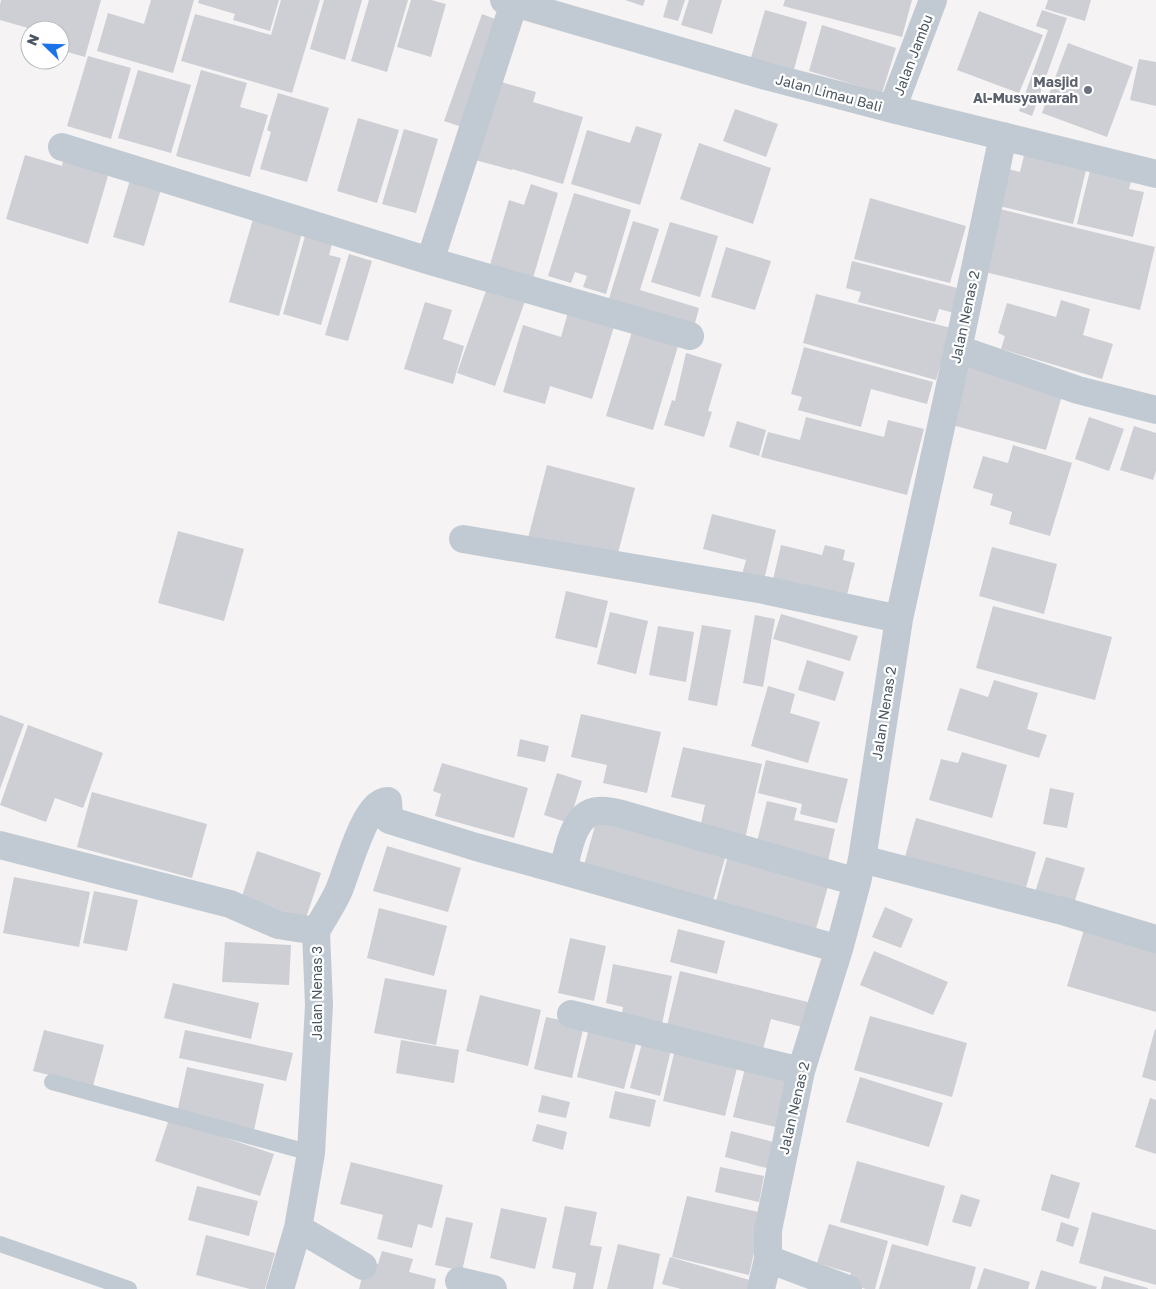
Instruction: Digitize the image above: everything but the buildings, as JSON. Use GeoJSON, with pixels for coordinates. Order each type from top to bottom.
{"type":"FeatureCollection","features":[{"type":"Feature","properties":{"kind":"street","name":"Jalan Jambu"},"geometry":{"type":"LineString","coordinates":[[892,109],[933,0]]}},
{"type":"Feature","properties":{"kind":"street","name":"Jalan Limau Bali"},"geometry":{"type":"LineString","coordinates":[[509,1],[757,74],[1156,174]]}},
{"type":"Feature","properties":{"kind":"street"},"geometry":{"type":"LineString","coordinates":[[430,261],[509,1]]}},
{"type":"Feature","properties":{"kind":"street","name":"Jalan Nenas 2"},"geometry":{"type":"LineString","coordinates":[[761,1289],[768,1259],[768,1230],[801,1071],[839,949],[859,871],[899,619],[1003,136]]}},
{"type":"Feature","properties":{"kind":"street"},"geometry":{"type":"LineString","coordinates":[[62,147],[430,261],[690,336]]}},
{"type":"Feature","properties":{"kind":"street"},"geometry":{"type":"LineString","coordinates":[[958,349],[1078,390],[1156,410]]}},
{"type":"Feature","properties":{"kind":"street"},"geometry":{"type":"LineString","coordinates":[[463,539],[764,590],[899,619]]}},
{"type":"Feature","properties":{"kind":"street"},"geometry":{"type":"LineString","coordinates":[[316,931],[339,890],[349,860],[368,818],[377,805],[388,801],[390,820],[476,847],[839,949]]}},
{"type":"Feature","properties":{"kind":"street"},"geometry":{"type":"LineString","coordinates":[[563,871],[573,831],[586,814],[598,811],[618,813],[859,871],[1066,912],[1156,939]]}},
{"type":"Feature","properties":{"kind":"street","name":"Jalan Nenas 3"},"geometry":{"type":"LineString","coordinates":[[0,844],[230,904],[278,925],[316,931],[319,1005],[311,1153],[298,1228],[280,1289]]}},
{"type":"Feature","properties":{"kind":"street"},"geometry":{"type":"LineString","coordinates":[[571,1014],[801,1071]]}},
{"type":"Feature","properties":{"kind":"street"},"geometry":{"type":"LineString","coordinates":[[298,1228],[363,1266]]}},
{"type":"Feature","properties":{"kind":"street"},"geometry":{"type":"LineString","coordinates":[[768,1259],[848,1289]]}},
{"type":"Feature","properties":{"kind":"street"},"geometry":{"type":"LineString","coordinates":[[459,1281],[494,1289]]}},
{"type":"Feature","properties":{"kind":"lane"},"geometry":{"type":"LineString","coordinates":[[52,1082],[311,1153]]}},
{"type":"Feature","properties":{"kind":"lane"},"geometry":{"type":"LineString","coordinates":[[0,1244],[129,1289]]}},
{"type":"Feature","properties":{"kind":"place","name":"Masjid Al-Musyawarah"},"geometry":{"type":"Point","coordinates":[1088,90]}}]}
